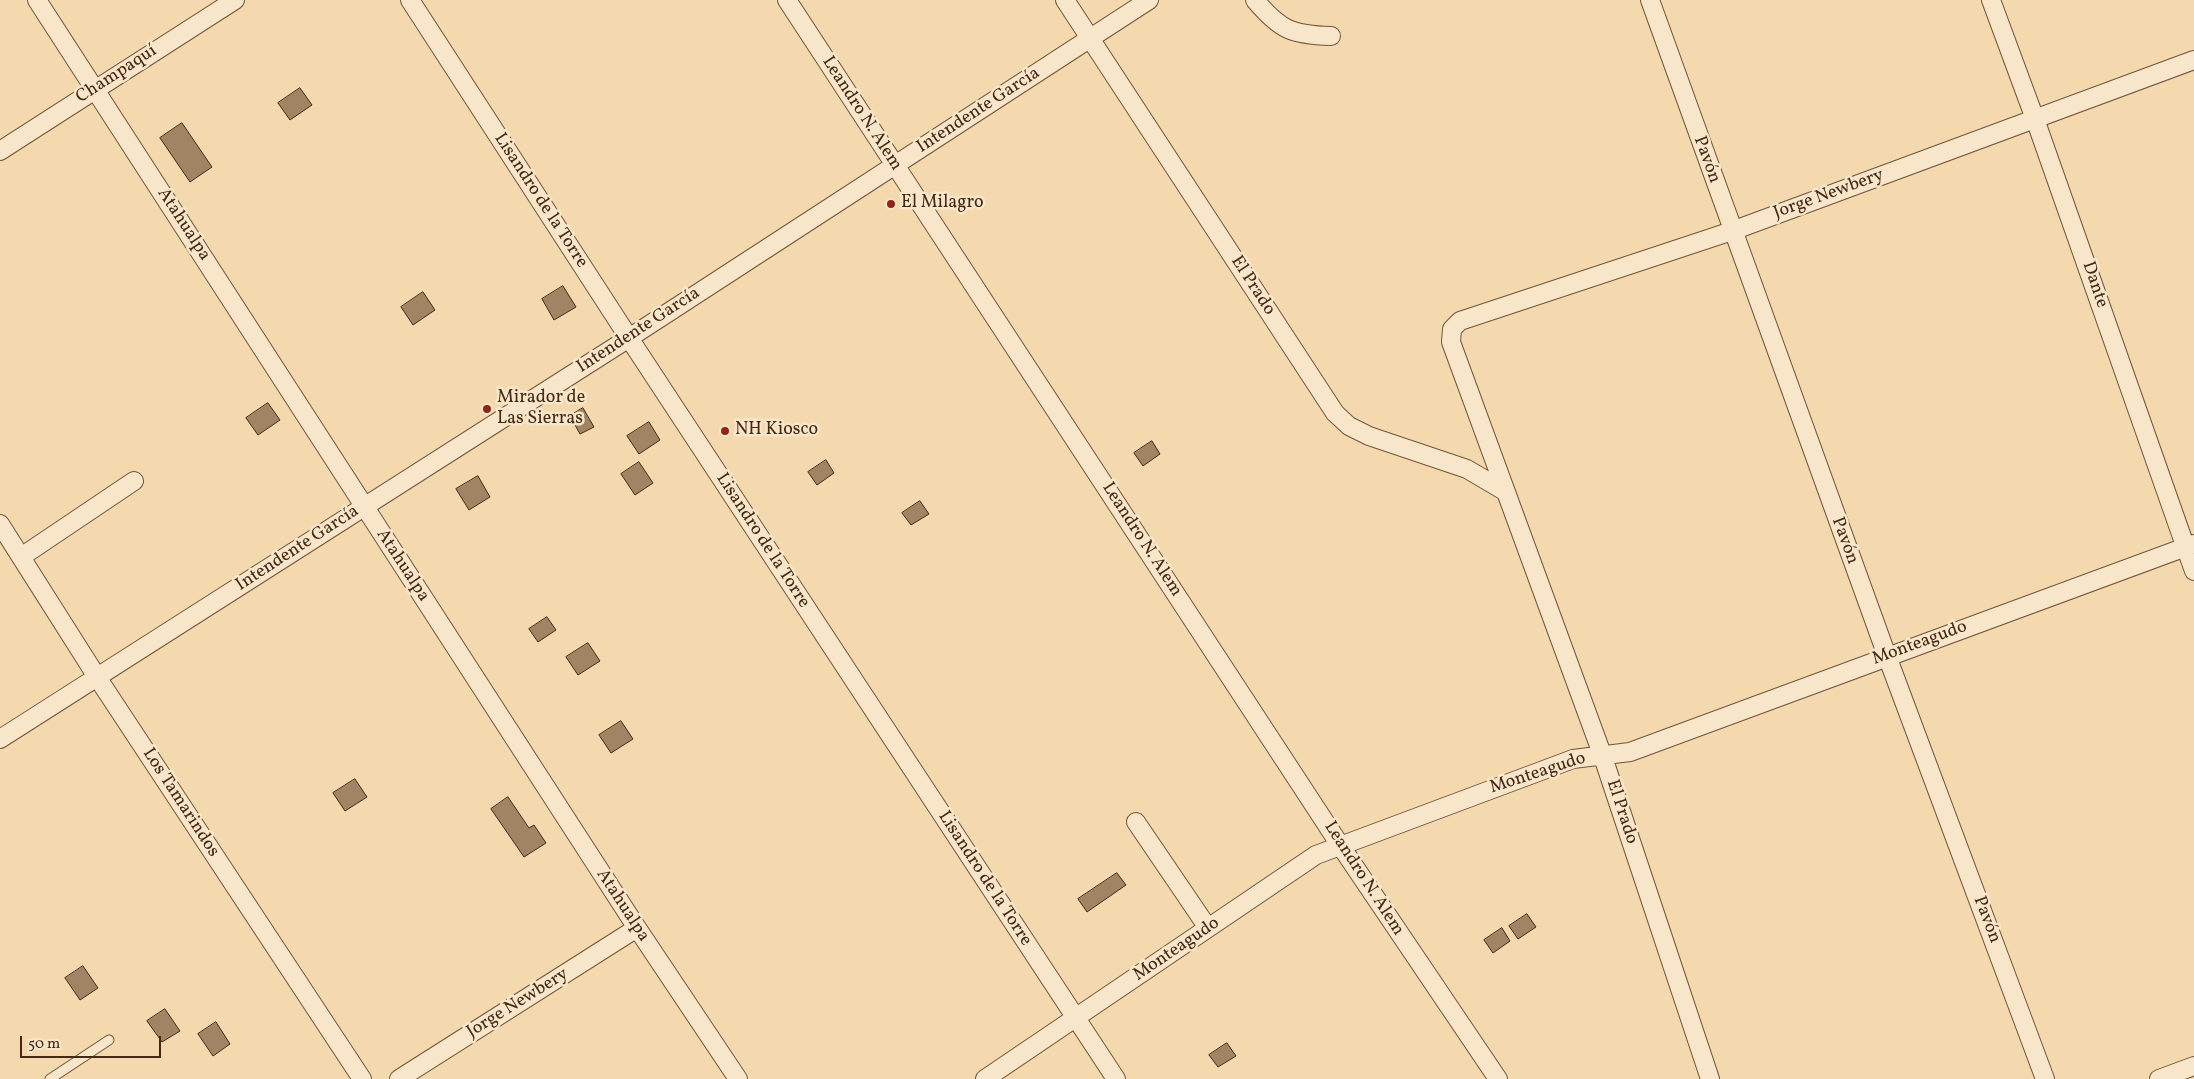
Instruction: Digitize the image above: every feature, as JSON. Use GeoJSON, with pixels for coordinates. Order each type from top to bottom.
{"type":"FeatureCollection","features":[{"type":"Feature","properties":{"kind":"street","name":"Atahualpa"},"geometry":{"type":"LineString","coordinates":[[37,0],[637,928],[738,1079]]}},
{"type":"Feature","properties":{"kind":"street","name":"Champaquí"},"geometry":{"type":"LineString","coordinates":[[0,151],[235,0]]}},
{"type":"Feature","properties":{"kind":"street","name":"Lisandro de la Torre"},"geometry":{"type":"LineString","coordinates":[[410,0],[629,338],[1116,1079]]}},
{"type":"Feature","properties":{"kind":"street","name":"Leandro N. Alem"},"geometry":{"type":"LineString","coordinates":[[786,0],[1340,845],[1498,1079]]}},
{"type":"Feature","properties":{"kind":"street","name":"El Prado"},"geometry":{"type":"LineString","coordinates":[[1065,0],[1335,413],[1349,426],[1369,436],[1467,469],[1506,492]]}},
{"type":"Feature","properties":{"kind":"street","name":"Intendente García"},"geometry":{"type":"LineString","coordinates":[[0,739],[895,167],[1149,0]]}},
{"type":"Feature","properties":{"kind":"street"},"geometry":{"type":"LineString","coordinates":[[1255,0],[1277,24],[1291,31],[1309,35],[1331,36]]}},
{"type":"Feature","properties":{"kind":"street","name":"Pavón"},"geometry":{"type":"LineString","coordinates":[[1650,0],[1887,656],[2045,1079]]}},
{"type":"Feature","properties":{"kind":"street","name":"Dante"},"geometry":{"type":"LineString","coordinates":[[1991,0],[2190,546],[2194,571]]}},
{"type":"Feature","properties":{"kind":"street","name":"Jorge Newbery"},"geometry":{"type":"LineString","coordinates":[[1460,321],[1732,231],[2194,60]]}},
{"type":"Feature","properties":{"kind":"street","name":"El Prado"},"geometry":{"type":"LineString","coordinates":[[1460,321],[1452,329],[1451,342],[1602,754],[1710,1079]]}},
{"type":"Feature","properties":{"kind":"street"},"geometry":{"type":"LineString","coordinates":[[1467,469],[1481,464],[1491,451]]}},
{"type":"Feature","properties":{"kind":"street"},"geometry":{"type":"LineString","coordinates":[[22,558],[134,481]]}},
{"type":"Feature","properties":{"kind":"street","name":"Los Tamarindos"},"geometry":{"type":"LineString","coordinates":[[0,524],[97,677],[362,1079]]}},
{"type":"Feature","properties":{"kind":"street","name":"Monteagudo"},"geometry":{"type":"LineString","coordinates":[[986,1079],[1316,855],[1573,759],[1630,752],[2190,546]]}},
{"type":"Feature","properties":{"kind":"street"},"geometry":{"type":"LineString","coordinates":[[1136,822],[1208,928]]}},
{"type":"Feature","properties":{"kind":"street","name":"Jorge Newbery"},"geometry":{"type":"LineString","coordinates":[[399,1079],[637,928]]}},
{"type":"Feature","properties":{"kind":"street"},"geometry":{"type":"LineString","coordinates":[[2158,1079],[2194,1066]]}},
{"type":"Feature","properties":{"kind":"lane"},"geometry":{"type":"LineString","coordinates":[[50,1079],[109,1040]]}},
{"type":"Feature","properties":{"kind":"building"},"geometry":{"type":"Polygon","coordinates":[[[300,88],[312,105],[290,120],[278,103],[300,88]]]}},
{"type":"Feature","properties":{"kind":"building"},"geometry":{"type":"Polygon","coordinates":[[[182,123],[212,167],[190,182],[160,138],[182,123]]]}},
{"type":"Feature","properties":{"kind":"building"},"geometry":{"type":"Polygon","coordinates":[[[563,286],[576,307],[554,320],[542,299],[563,286]]]}},
{"type":"Feature","properties":{"kind":"building"},"geometry":{"type":"Polygon","coordinates":[[[423,292],[435,310],[413,325],[401,307],[423,292]]]}},
{"type":"Feature","properties":{"kind":"building"},"geometry":{"type":"Polygon","coordinates":[[[268,403],[280,420],[258,435],[246,418],[268,403]]]}},
{"type":"Feature","properties":{"kind":"building"},"geometry":{"type":"Polygon","coordinates":[[[583,408],[594,427],[580,434],[570,416],[583,408]]]}},
{"type":"Feature","properties":{"kind":"building"},"geometry":{"type":"Polygon","coordinates":[[[649,422],[660,440],[639,454],[627,436],[649,422]]]}},
{"type":"Feature","properties":{"kind":"building"},"geometry":{"type":"Polygon","coordinates":[[[1152,441],[1160,454],[1143,466],[1134,453],[1152,441]]]}},
{"type":"Feature","properties":{"kind":"building"},"geometry":{"type":"Polygon","coordinates":[[[826,460],[834,473],[817,485],[808,472],[826,460]]]}},
{"type":"Feature","properties":{"kind":"building"},"geometry":{"type":"Polygon","coordinates":[[[639,462],[653,483],[635,495],[621,474],[639,462]]]}},
{"type":"Feature","properties":{"kind":"building"},"geometry":{"type":"Polygon","coordinates":[[[478,476],[490,497],[469,510],[456,489],[478,476]]]}},
{"type":"Feature","properties":{"kind":"building"},"geometry":{"type":"Polygon","coordinates":[[[920,501],[929,514],[911,525],[902,513],[920,501]]]}},
{"type":"Feature","properties":{"kind":"building"},"geometry":{"type":"Polygon","coordinates":[[[547,617],[556,630],[538,642],[529,629],[547,617]]]}},
{"type":"Feature","properties":{"kind":"building"},"geometry":{"type":"Polygon","coordinates":[[[588,643],[600,661],[578,675],[566,657],[588,643]]]}},
{"type":"Feature","properties":{"kind":"building"},"geometry":{"type":"Polygon","coordinates":[[[621,721],[633,739],[611,753],[599,735],[621,721]]]}},
{"type":"Feature","properties":{"kind":"building"},"geometry":{"type":"Polygon","coordinates":[[[355,779],[367,797],[345,811],[333,793],[355,779]]]}},
{"type":"Feature","properties":{"kind":"building"},"geometry":{"type":"Polygon","coordinates":[[[508,797],[529,828],[534,825],[546,843],[524,857],[491,809],[508,797]]]}},
{"type":"Feature","properties":{"kind":"building"},"geometry":{"type":"Polygon","coordinates":[[[1117,873],[1126,885],[1087,912],[1078,899],[1117,873]]]}},
{"type":"Feature","properties":{"kind":"building"},"geometry":{"type":"Polygon","coordinates":[[[1527,914],[1536,927],[1518,939],[1509,926],[1527,914]]]}},
{"type":"Feature","properties":{"kind":"building"},"geometry":{"type":"Polygon","coordinates":[[[1502,928],[1510,941],[1493,953],[1484,940],[1502,928]]]}},
{"type":"Feature","properties":{"kind":"building"},"geometry":{"type":"Polygon","coordinates":[[[83,966],[98,988],[80,1000],[65,978],[83,966]]]}},
{"type":"Feature","properties":{"kind":"building"},"geometry":{"type":"Polygon","coordinates":[[[165,1009],[180,1031],[162,1042],[147,1021],[165,1009]]]}},
{"type":"Feature","properties":{"kind":"building"},"geometry":{"type":"Polygon","coordinates":[[[216,1022],[230,1044],[213,1056],[198,1034],[216,1022]]]}},
{"type":"Feature","properties":{"kind":"building"},"geometry":{"type":"Polygon","coordinates":[[[1227,1043],[1236,1056],[1218,1067],[1209,1055],[1227,1043]]]}},
{"type":"Feature","properties":{"kind":"place","name":"El Milagro"},"geometry":{"type":"Point","coordinates":[891,204]}},
{"type":"Feature","properties":{"kind":"place","name":"Mirador de Las Sierras"},"geometry":{"type":"Point","coordinates":[487,409]}},
{"type":"Feature","properties":{"kind":"place","name":"NH Kiosco"},"geometry":{"type":"Point","coordinates":[725,431]}}]}
